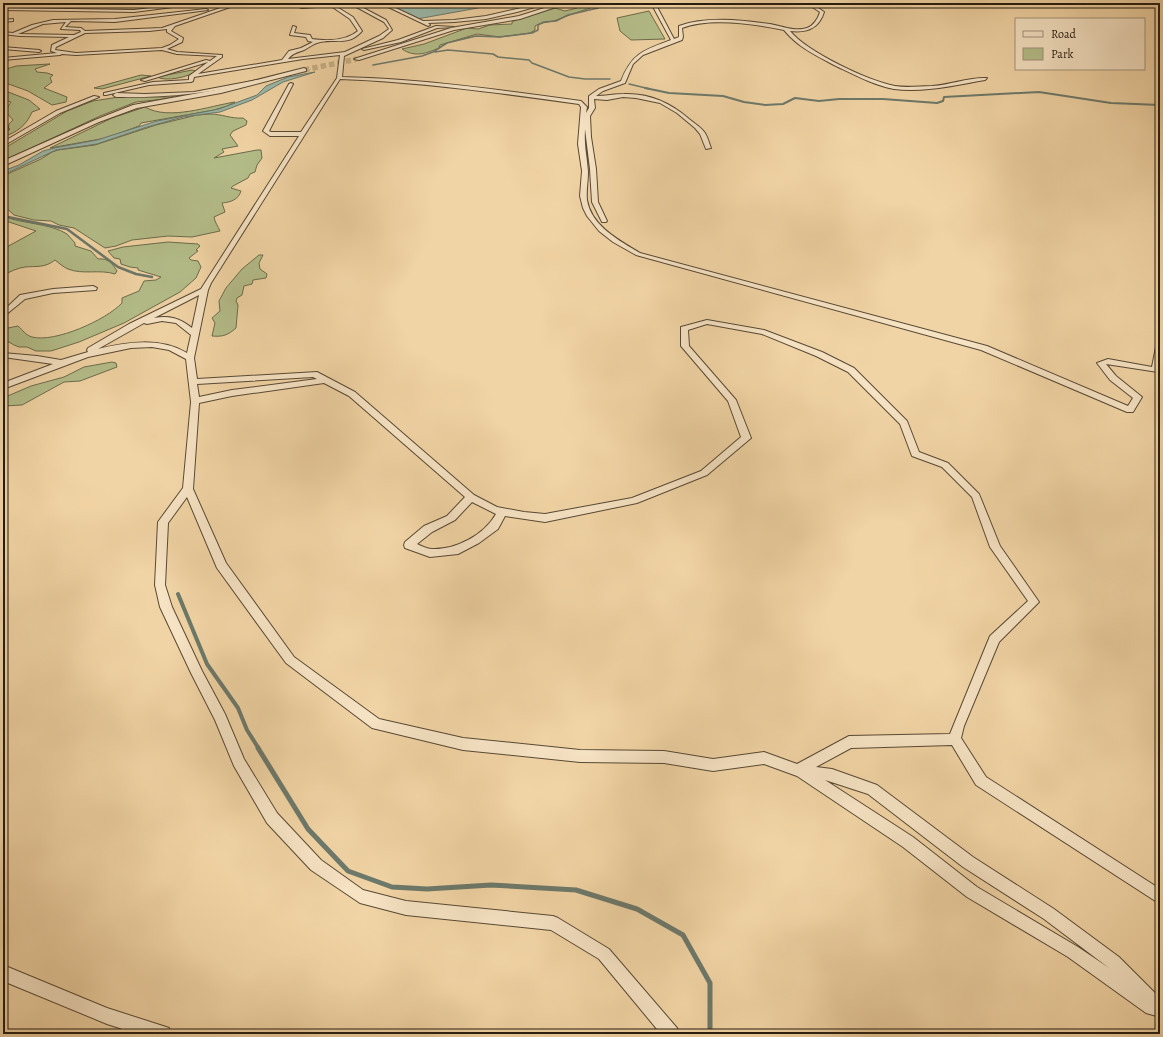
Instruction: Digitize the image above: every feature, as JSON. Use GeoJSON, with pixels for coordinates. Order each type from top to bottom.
{"type":"FeatureCollection","features":[{"type":"Feature","properties":{"kind":"street"},"geometry":{"type":"LineString","coordinates":[[3,9],[134,11],[202,3]]}},
{"type":"Feature","properties":{"kind":"street"},"geometry":{"type":"LineString","coordinates":[[14,34],[29,26],[40,23],[68,21],[120,21],[128,18],[218,9],[246,3],[292,4],[302,7],[332,5],[352,18],[360,31],[352,37],[344,39],[316,41],[310,40],[308,36],[292,34],[294,27]]}},
{"type":"Feature","properties":{"kind":"street"},"geometry":{"type":"LineString","coordinates":[[342,55],[381,37],[391,29],[385,21],[351,3]]}},
{"type":"Feature","properties":{"kind":"street"},"geometry":{"type":"LineString","coordinates":[[382,3],[427,25],[459,28]]}},
{"type":"Feature","properties":{"kind":"street"},"geometry":{"type":"LineString","coordinates":[[423,22],[448,22],[564,3]]}},
{"type":"Feature","properties":{"kind":"street"},"geometry":{"type":"LineString","coordinates":[[653,3],[673,41]]}},
{"type":"Feature","properties":{"kind":"street"},"geometry":{"type":"LineString","coordinates":[[591,97],[601,90],[623,82],[629,65],[637,56],[673,41],[680,40],[680,27],[695,24],[756,24],[786,29],[804,30],[810,28],[821,16],[822,12],[808,3]]}},
{"type":"Feature","properties":{"kind":"street"},"geometry":{"type":"LineString","coordinates":[[452,27],[512,17],[548,5]]}},
{"type":"Feature","properties":{"kind":"street"},"geometry":{"type":"LineString","coordinates":[[357,59],[422,41],[459,28],[520,17],[548,5]]}},
{"type":"Feature","properties":{"kind":"street"},"geometry":{"type":"LineString","coordinates":[[53,51],[54,46],[84,32],[149,30],[173,26],[183,21],[210,15],[219,11],[218,9]]}},
{"type":"Feature","properties":{"kind":"street"},"geometry":{"type":"LineString","coordinates":[[3,21],[12,20]]}},
{"type":"Feature","properties":{"kind":"street"},"geometry":{"type":"LineString","coordinates":[[68,21],[62,28],[81,29],[84,32]]}},
{"type":"Feature","properties":{"kind":"street"},"geometry":{"type":"LineString","coordinates":[[191,77],[303,58],[342,55],[399,41],[448,22]]}},
{"type":"Feature","properties":{"kind":"street"},"geometry":{"type":"LineString","coordinates":[[3,59],[162,49],[180,42],[181,39],[169,31],[169,29],[173,26]]}},
{"type":"Feature","properties":{"kind":"street"},"geometry":{"type":"LineString","coordinates":[[786,29],[795,40],[813,53],[863,77],[893,87],[934,87],[985,79]]}},
{"type":"Feature","properties":{"kind":"street"},"geometry":{"type":"LineString","coordinates":[[3,33],[73,36]]}},
{"type":"Feature","properties":{"kind":"street"},"geometry":{"type":"LineString","coordinates":[[284,61],[291,52],[304,49],[316,41]]}},
{"type":"Feature","properties":{"kind":"street"},"geometry":{"type":"LineString","coordinates":[[3,48],[53,51],[68,54]]}},
{"type":"Feature","properties":{"kind":"street"},"geometry":{"type":"LineString","coordinates":[[58,112],[60,108],[88,95],[147,84],[173,81],[191,81],[191,77],[220,56],[177,53],[162,49]]}},
{"type":"Feature","properties":{"kind":"street"},"geometry":{"type":"LineString","coordinates":[[4,143],[58,112],[96,97],[103,92],[210,60],[210,57],[204,54]]}},
{"type":"Feature","properties":{"kind":"street"},"geometry":{"type":"LineString","coordinates":[[342,55],[339,78],[204,290],[190,358],[194,401],[188,489],[221,565],[290,660],[376,724],[463,744],[580,756],[664,756],[713,765],[764,758],[798,770],[832,775],[872,789],[968,862],[1049,914],[1114,962],[1160,1008]]}},
{"type":"Feature","properties":{"kind":"street"},"geometry":{"type":"LineString","coordinates":[[202,69],[207,71],[231,71]]}},
{"type":"Feature","properties":{"kind":"street"},"geometry":{"type":"LineString","coordinates":[[3,164],[135,106],[208,94],[304,70]]}},
{"type":"Feature","properties":{"kind":"street"},"geometry":{"type":"LineString","coordinates":[[128,95],[180,88],[179,90],[191,90],[275,78]]}},
{"type":"Feature","properties":{"kind":"street"},"geometry":{"type":"LineString","coordinates":[[339,78],[367,78],[487,90],[581,103],[584,107],[581,145],[585,174],[583,192],[585,208],[594,221],[607,235],[638,254],[984,348],[1130,410],[1138,397],[1113,378],[1101,363],[1108,361],[1155,370],[1160,347]]}},
{"type":"Feature","properties":{"kind":"street"},"geometry":{"type":"LineString","coordinates":[[103,92],[146,82],[161,83]]}},
{"type":"Feature","properties":{"kind":"street"},"geometry":{"type":"LineString","coordinates":[[291,84],[266,131],[270,134],[304,134]]}},
{"type":"Feature","properties":{"kind":"street"},"geometry":{"type":"LineString","coordinates":[[103,92],[128,95],[194,93],[228,85]]}},
{"type":"Feature","properties":{"kind":"street"},"geometry":{"type":"LineString","coordinates":[[88,95],[89,97],[96,97]]}},
{"type":"Feature","properties":{"kind":"street"},"geometry":{"type":"LineString","coordinates":[[591,97],[607,98],[623,95],[636,96],[662,102],[679,112],[688,121],[698,127],[703,134],[708,148]]}},
{"type":"Feature","properties":{"kind":"street"},"geometry":{"type":"LineString","coordinates":[[591,97],[592,108],[587,116],[588,136],[593,169],[595,202],[604,221]]}},
{"type":"Feature","properties":{"kind":"street"},"geometry":{"type":"LineString","coordinates":[[3,126],[6,129],[3,132]]}},
{"type":"Feature","properties":{"kind":"street"},"geometry":{"type":"LineString","coordinates":[[3,315],[23,297],[53,291],[93,288]]}},
{"type":"Feature","properties":{"kind":"street"},"geometry":{"type":"LineString","coordinates":[[84,355],[132,326],[204,290]]}},
{"type":"Feature","properties":{"kind":"street"},"geometry":{"type":"LineString","coordinates":[[132,326],[170,319],[185,325],[194,335]]}},
{"type":"Feature","properties":{"kind":"street"},"geometry":{"type":"LineString","coordinates":[[192,382],[314,374],[352,394],[471,497],[494,510],[524,516],[545,518],[634,501],[704,473],[746,438],[732,400],[685,346],[684,329],[707,322],[764,332],[819,354],[851,370],[904,422],[915,454],[945,465],[976,496],[995,547],[1034,602],[994,639],[958,726],[955,739],[981,782],[1160,897]]}},
{"type":"Feature","properties":{"kind":"street"},"geometry":{"type":"LineString","coordinates":[[3,386],[84,355],[118,348],[157,346],[171,348],[190,358]]}},
{"type":"Feature","properties":{"kind":"street"},"geometry":{"type":"LineString","coordinates":[[3,355],[37,358],[62,363]]}},
{"type":"Feature","properties":{"kind":"street"},"geometry":{"type":"LineString","coordinates":[[194,401],[232,392],[327,380]]}},
{"type":"Feature","properties":{"kind":"street"},"geometry":{"type":"LineString","coordinates":[[188,489],[163,522],[160,586],[166,607],[197,673],[221,718],[239,762],[272,818],[316,865],[360,896],[406,908],[553,923],[604,954],[671,1034]]}},
{"type":"Feature","properties":{"kind":"street"},"geometry":{"type":"LineString","coordinates":[[471,497],[451,518],[428,529],[409,545],[430,553],[454,551],[474,540],[494,526],[502,512]]}},
{"type":"Feature","properties":{"kind":"street"},"geometry":{"type":"LineString","coordinates":[[798,770],[849,742],[955,739]]}},
{"type":"Feature","properties":{"kind":"street"},"geometry":{"type":"LineString","coordinates":[[798,770],[908,842],[972,892],[1073,952],[1160,1012]]}},
{"type":"Feature","properties":{"kind":"street"},"geometry":{"type":"LineString","coordinates":[[3,973],[107,1016],[163,1034]]}},
{"type":"Feature","properties":{"kind":"green space"},"geometry":{"type":"Polygon","coordinates":[[[576,3],[603,3],[556,20],[538,24],[535,26],[535,30],[530,33],[500,37],[477,34],[440,45],[439,48],[421,54],[407,52],[402,49],[424,44],[467,28],[478,29],[490,25],[512,24],[512,22],[516,20],[555,8],[565,11],[577,8],[578,6],[576,3]]]}},
{"type":"Feature","properties":{"kind":"green space"},"geometry":{"type":"Polygon","coordinates":[[[649,11],[665,39],[631,40],[620,31],[617,18],[649,11]]]}},
{"type":"Feature","properties":{"kind":"green space"},"geometry":{"type":"Polygon","coordinates":[[[50,64],[35,69],[37,72],[53,75],[50,78],[52,82],[44,88],[67,97],[66,102],[52,105],[28,91],[3,82],[3,70],[16,66],[50,64]]]}},
{"type":"Feature","properties":{"kind":"green space"},"geometry":{"type":"Polygon","coordinates":[[[192,70],[196,71],[177,78],[166,79],[157,77],[192,70]]]}},
{"type":"Feature","properties":{"kind":"green space"},"geometry":{"type":"Polygon","coordinates":[[[141,75],[151,76],[102,89],[94,88],[141,75]]]}},
{"type":"Feature","properties":{"kind":"green space"},"geometry":{"type":"Polygon","coordinates":[[[235,86],[174,98],[136,102],[100,116],[3,161],[3,149],[67,111],[93,101],[119,97],[170,97],[235,86]]]}},
{"type":"Feature","properties":{"kind":"green space"},"geometry":{"type":"Polygon","coordinates":[[[3,90],[29,100],[40,109],[32,112],[24,125],[13,133],[3,137],[3,133],[8,130],[9,124],[13,120],[5,111],[11,102],[3,100],[3,90]]]}},
{"type":"Feature","properties":{"kind":"green space"},"geometry":{"type":"Polygon","coordinates":[[[235,102],[214,110],[141,123],[139,126],[106,138],[50,148],[112,118],[145,107],[155,111],[177,113],[235,102]]]}},
{"type":"Feature","properties":{"kind":"green space"},"geometry":{"type":"Polygon","coordinates":[[[210,114],[243,118],[247,121],[246,125],[233,131],[230,135],[238,146],[222,149],[224,152],[214,158],[261,150],[262,158],[257,165],[255,172],[231,188],[241,191],[238,197],[231,201],[222,203],[225,212],[214,217],[220,231],[192,237],[168,236],[132,240],[116,246],[105,248],[74,228],[59,225],[51,221],[34,220],[14,215],[3,205],[3,176],[41,159],[52,152],[95,145],[156,125],[197,115],[210,114]]]}},
{"type":"Feature","properties":{"kind":"green space"},"geometry":{"type":"Polygon","coordinates":[[[3,216],[60,230],[68,235],[75,243],[75,246],[91,251],[98,259],[107,260],[117,271],[115,274],[74,271],[64,267],[55,260],[41,266],[22,268],[3,275],[3,249],[36,231],[3,220],[3,216]]]}},
{"type":"Feature","properties":{"kind":"green space"},"geometry":{"type":"Polygon","coordinates":[[[168,242],[198,244],[200,246],[196,250],[198,251],[189,258],[191,260],[198,261],[201,267],[196,278],[180,292],[124,323],[79,342],[51,351],[36,351],[27,347],[19,347],[9,342],[3,343],[3,329],[18,326],[26,334],[32,337],[42,338],[54,337],[80,329],[93,323],[114,310],[122,303],[122,298],[139,291],[144,281],[156,280],[161,277],[138,270],[138,268],[121,264],[120,259],[114,258],[108,251],[123,247],[168,242]]]}},
{"type":"Feature","properties":{"kind":"green space"},"geometry":{"type":"Polygon","coordinates":[[[259,255],[263,255],[259,263],[260,269],[267,274],[266,278],[253,280],[252,284],[244,286],[242,295],[237,298],[236,301],[238,305],[236,328],[225,335],[212,336],[215,323],[212,318],[220,311],[219,301],[226,288],[242,269],[259,255]]]}},
{"type":"Feature","properties":{"kind":"green space"},"geometry":{"type":"Polygon","coordinates":[[[112,362],[116,363],[117,367],[80,381],[64,382],[22,405],[3,406],[3,398],[31,386],[64,377],[84,367],[112,362]]]}},
{"type":"Feature","properties":{"kind":"shaded area"},"geometry":{"type":"Polygon","coordinates":[[[385,3],[488,4],[478,8],[417,19],[385,3]]]}},
{"type":"Feature","properties":{"kind":"shaded area"},"geometry":{"type":"Polygon","coordinates":[[[315,72],[283,82],[252,100],[220,112],[183,117],[147,127],[97,144],[56,150],[3,175],[3,171],[19,165],[43,151],[97,140],[157,121],[219,109],[257,95],[266,86],[288,77],[315,72]]]}},
{"type":"Feature","properties":{"kind":"waterway"},"geometry":{"type":"LineString","coordinates":[[373,65],[422,56],[433,52],[447,43],[476,36],[499,37],[532,33],[538,30],[538,25],[544,22],[556,21],[568,15],[598,8],[606,3]]}},
{"type":"Feature","properties":{"kind":"waterway"},"geometry":{"type":"LineString","coordinates":[[435,52],[448,50],[493,54],[498,57],[529,60],[532,63],[569,77],[585,79],[610,79]]}},
{"type":"Feature","properties":{"kind":"waterway"},"geometry":{"type":"LineString","coordinates":[[629,84],[650,89]]}},
{"type":"Feature","properties":{"kind":"waterway"},"geometry":{"type":"LineString","coordinates":[[645,88],[669,93],[723,96],[744,102],[765,105],[783,104],[795,98],[819,101],[839,99],[883,99],[937,103],[943,101],[944,97],[1039,92],[1111,103],[1160,105]]}},
{"type":"Feature","properties":{"kind":"waterway"},"geometry":{"type":"LineString","coordinates":[[3,216],[67,229],[118,267],[136,274],[152,277]]}},
{"type":"Feature","properties":{"kind":"waterway"},"geometry":{"type":"LineString","coordinates":[[178,594],[207,664],[238,708],[247,730],[259,749]]}},
{"type":"Feature","properties":{"kind":"waterway"},"geometry":{"type":"LineString","coordinates":[[258,748],[308,829],[348,871],[392,887],[427,889],[491,885],[576,890],[637,909],[683,935],[710,983],[710,1034]]}},
{"type":"Feature","properties":{"kind":"tunnel"},"geometry":{"type":"LineString","coordinates":[[304,70],[357,59]]}}]}
